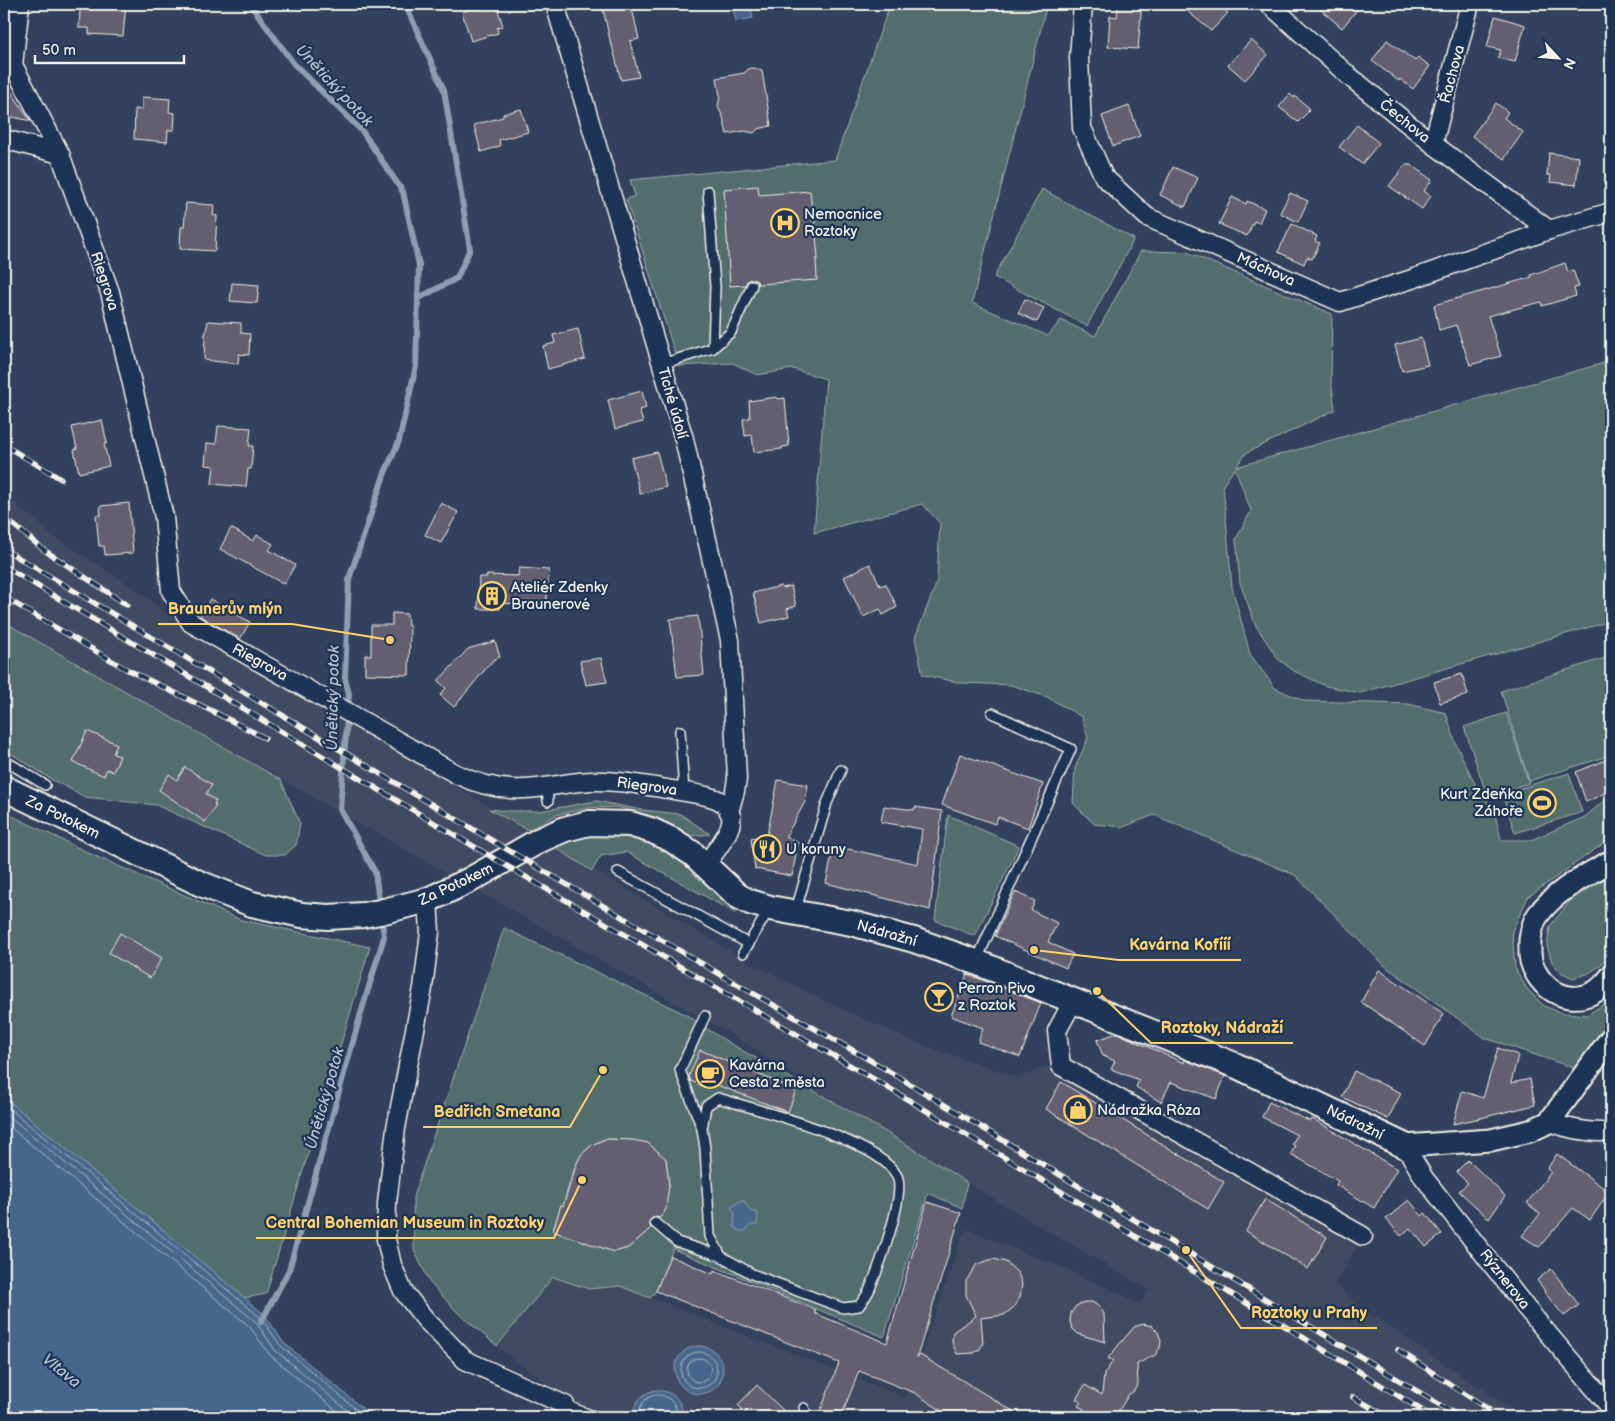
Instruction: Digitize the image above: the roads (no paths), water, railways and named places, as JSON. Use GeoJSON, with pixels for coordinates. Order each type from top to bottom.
{"type":"FeatureCollection","features":[{"type":"Feature","properties":{"kind":"main road","name":"Za Potokem"},"geometry":{"type":"LineString","coordinates":[[4,788],[199,883],[252,904],[302,915],[328,917],[363,915],[418,903],[470,880],[565,828],[589,823],[630,824],[653,831],[672,840],[693,854],[706,866]]}},
{"type":"Feature","properties":{"kind":"main road","name":"Nádražní"},"geometry":{"type":"LineString","coordinates":[[706,866],[738,896],[770,908],[851,923],[914,940],[976,962],[1237,1066],[1405,1146]]}},
{"type":"Feature","properties":{"kind":"street","name":"Riegrova"},"geometry":{"type":"LineString","coordinates":[[20,4],[13,66],[60,154],[110,292],[164,517],[171,591],[191,624],[466,779],[504,788],[548,794],[580,782],[607,781],[684,792],[716,800],[725,805],[729,812]]}},
{"type":"Feature","properties":{"kind":"street","name":"Tiché údolí"},"geometry":{"type":"LineString","coordinates":[[555,4],[684,439],[730,640],[737,779],[729,812]]}},
{"type":"Feature","properties":{"kind":"street","name":"Máchova"},"geometry":{"type":"LineString","coordinates":[[1083,4],[1080,58],[1082,128],[1104,176],[1147,216],[1340,302],[1412,279],[1548,230],[1611,212]]}},
{"type":"Feature","properties":{"kind":"street","name":"Čechova"},"geometry":{"type":"LineString","coordinates":[[1269,4],[1349,76],[1433,144],[1548,230]]}},
{"type":"Feature","properties":{"kind":"street","name":"Řachova"},"geometry":{"type":"LineString","coordinates":[[1433,144],[1470,4]]}},
{"type":"Feature","properties":{"kind":"street"},"geometry":{"type":"LineString","coordinates":[[4,138],[60,154]]}},
{"type":"Feature","properties":{"kind":"street"},"geometry":{"type":"LineString","coordinates":[[706,866],[728,832],[731,822],[729,812]]}},
{"type":"Feature","properties":{"kind":"street"},"geometry":{"type":"LineString","coordinates":[[1611,862],[1571,884],[1537,916],[1531,932],[1530,951],[1532,966],[1540,979],[1564,997],[1578,998],[1596,992],[1611,976]]}},
{"type":"Feature","properties":{"kind":"street"},"geometry":{"type":"LineString","coordinates":[[418,903],[430,932],[423,988],[396,1128],[387,1203],[386,1239],[392,1265],[403,1291],[425,1319],[465,1360],[565,1405]]}},
{"type":"Feature","properties":{"kind":"street"},"geometry":{"type":"LineString","coordinates":[[1073,1001],[1057,1031],[1061,1066],[1363,1236]]}},
{"type":"Feature","properties":{"kind":"street"},"geometry":{"type":"LineString","coordinates":[[1611,1038],[1549,1122],[1596,1133],[1611,1132]]}},
{"type":"Feature","properties":{"kind":"street","name":"Nádražní"},"geometry":{"type":"LineString","coordinates":[[1405,1146],[1491,1140],[1530,1131],[1549,1122]]}},
{"type":"Feature","properties":{"kind":"street","name":"Rýznerova"},"geometry":{"type":"LineString","coordinates":[[1405,1146],[1424,1178],[1527,1308],[1611,1408]]}},
{"type":"Feature","properties":{"kind":"lane"},"geometry":{"type":"LineString","coordinates":[[708,191],[715,287],[713,348]]}},
{"type":"Feature","properties":{"kind":"lane"},"geometry":{"type":"LineString","coordinates":[[662,364],[713,348],[731,332],[752,285]]}},
{"type":"Feature","properties":{"kind":"lane"},"geometry":{"type":"LineString","coordinates":[[976,962],[1071,749],[992,713]]}},
{"type":"Feature","properties":{"kind":"lane"},"geometry":{"type":"LineString","coordinates":[[680,731],[684,792]]}},
{"type":"Feature","properties":{"kind":"lane","name":"Za Potokem"},"geometry":{"type":"LineString","coordinates":[[4,760],[45,785]]}},
{"type":"Feature","properties":{"kind":"lane"},"geometry":{"type":"LineString","coordinates":[[795,913],[826,802],[841,770]]}},
{"type":"Feature","properties":{"kind":"lane"},"geometry":{"type":"LineString","coordinates":[[618,872],[749,944]]}},
{"type":"Feature","properties":{"kind":"lane"},"geometry":{"type":"LineString","coordinates":[[743,953],[770,908]]}},
{"type":"Feature","properties":{"kind":"lane"},"geometry":{"type":"LineString","coordinates":[[706,1016],[680,1070],[702,1129],[705,1148],[710,1236],[721,1256]]}},
{"type":"Feature","properties":{"kind":"lane"},"geometry":{"type":"LineString","coordinates":[[655,1223],[677,1242],[721,1256],[752,1274],[843,1308],[859,1306],[871,1288],[892,1226],[899,1190],[898,1177],[887,1164],[859,1145],[819,1130],[718,1098],[706,1106],[702,1129]]}},
{"type":"Feature","properties":{"kind":"lane"},"geometry":{"type":"LineString","coordinates":[[565,1405],[596,1417]]}},
{"type":"Feature","properties":{"kind":"lane"},"geometry":{"type":"LineString","coordinates":[[804,1408],[808,1417]]}},
{"type":"Feature","properties":{"kind":"water"},"geometry":{"type":"Polygon","coordinates":[[[732,4],[750,4],[753,18],[736,21],[732,4]]]}},
{"type":"Feature","properties":{"kind":"water","name":"Vltava"},"geometry":{"type":"Polygon","coordinates":[[[4,1097],[265,1315],[283,1342],[373,1417],[4,1417],[4,1097]]]}},
{"type":"Feature","properties":{"kind":"water"},"geometry":{"type":"Polygon","coordinates":[[[739,1201],[744,1201],[750,1211],[758,1213],[757,1225],[750,1225],[745,1231],[739,1231],[734,1227],[735,1214],[731,1208],[739,1201]]]}},
{"type":"Feature","properties":{"kind":"water"},"geometry":{"type":"Polygon","coordinates":[[[699,1346],[708,1348],[716,1353],[721,1361],[723,1370],[721,1379],[716,1387],[708,1392],[699,1394],[690,1392],[682,1387],[677,1379],[675,1370],[677,1361],[682,1353],[690,1348],[699,1346]]]}},
{"type":"Feature","properties":{"kind":"water"},"geometry":{"type":"Polygon","coordinates":[[[655,1390],[672,1394],[681,1405],[683,1417],[633,1417],[636,1403],[646,1394],[655,1390]]]}},
{"type":"Feature","properties":{"kind":"waterway","name":"Únětický potok"},"geometry":{"type":"LineString","coordinates":[[252,4],[294,64],[362,131],[403,192],[419,265],[416,366],[399,441],[384,475],[349,579],[345,678],[349,694],[340,809],[375,872],[384,937],[289,1270],[261,1322]]}},
{"type":"Feature","properties":{"kind":"waterway"},"geometry":{"type":"LineString","coordinates":[[405,4],[444,90],[470,249],[457,278],[419,298]]}},
{"type":"Feature","properties":{"kind":"railway"},"geometry":{"type":"LineString","coordinates":[[4,445],[61,479]]}},
{"type":"Feature","properties":{"kind":"railway"},"geometry":{"type":"LineString","coordinates":[[4,517],[44,550],[127,605]]}},
{"type":"Feature","properties":{"kind":"railway"},"geometry":{"type":"LineString","coordinates":[[4,549],[508,850],[882,1067],[1460,1417]]}},
{"type":"Feature","properties":{"kind":"railway"},"geometry":{"type":"LineString","coordinates":[[4,566],[500,862],[882,1084],[1433,1417]]}},
{"type":"Feature","properties":{"kind":"railway"},"geometry":{"type":"LineString","coordinates":[[4,597],[126,669],[265,738]]}},
{"type":"Feature","properties":{"kind":"railway"},"geometry":{"type":"LineString","coordinates":[[1398,1350],[1500,1417]]}},
{"type":"Feature","properties":{"kind":"railway"},"geometry":{"type":"LineString","coordinates":[[1353,1397],[1388,1417]]}},
{"type":"Feature","properties":{"kind":"place","name":"Nemocnice Roztoky"},"geometry":{"type":"Point","coordinates":[785,223]}},
{"type":"Feature","properties":{"kind":"place","name":"Ateliér Zdenky Braunerové"},"geometry":{"type":"Point","coordinates":[492,596]}},
{"type":"Feature","properties":{"kind":"place","name":"Braunerův mlýn"},"geometry":{"type":"Point","coordinates":[390,640]}},
{"type":"Feature","properties":{"kind":"place","name":"Kurt Zdeňka Záhoře"},"geometry":{"type":"Point","coordinates":[1542,803]}},
{"type":"Feature","properties":{"kind":"place","name":"U koruny"},"geometry":{"type":"Point","coordinates":[767,849]}},
{"type":"Feature","properties":{"kind":"place","name":"Kavárna Kofííí"},"geometry":{"type":"Point","coordinates":[1034,950]}},
{"type":"Feature","properties":{"kind":"place","name":"Roztoky, Nádraží"},"geometry":{"type":"Point","coordinates":[1097,991]}},
{"type":"Feature","properties":{"kind":"place","name":"Perron Pivo z Roztok"},"geometry":{"type":"Point","coordinates":[939,997]}},
{"type":"Feature","properties":{"kind":"place","name":"Bedřich Smetana"},"geometry":{"type":"Point","coordinates":[603,1070]}},
{"type":"Feature","properties":{"kind":"place","name":"Kavárna Cesta z města"},"geometry":{"type":"Point","coordinates":[710,1074]}},
{"type":"Feature","properties":{"kind":"place","name":"Nádražka Róza"},"geometry":{"type":"Point","coordinates":[1078,1110]}},
{"type":"Feature","properties":{"kind":"place","name":"Central Bohemian Museum in Roztoky"},"geometry":{"type":"Point","coordinates":[582,1180]}},
{"type":"Feature","properties":{"kind":"place","name":"Roztoky u Prahy"},"geometry":{"type":"Point","coordinates":[1186,1250]}}]}
